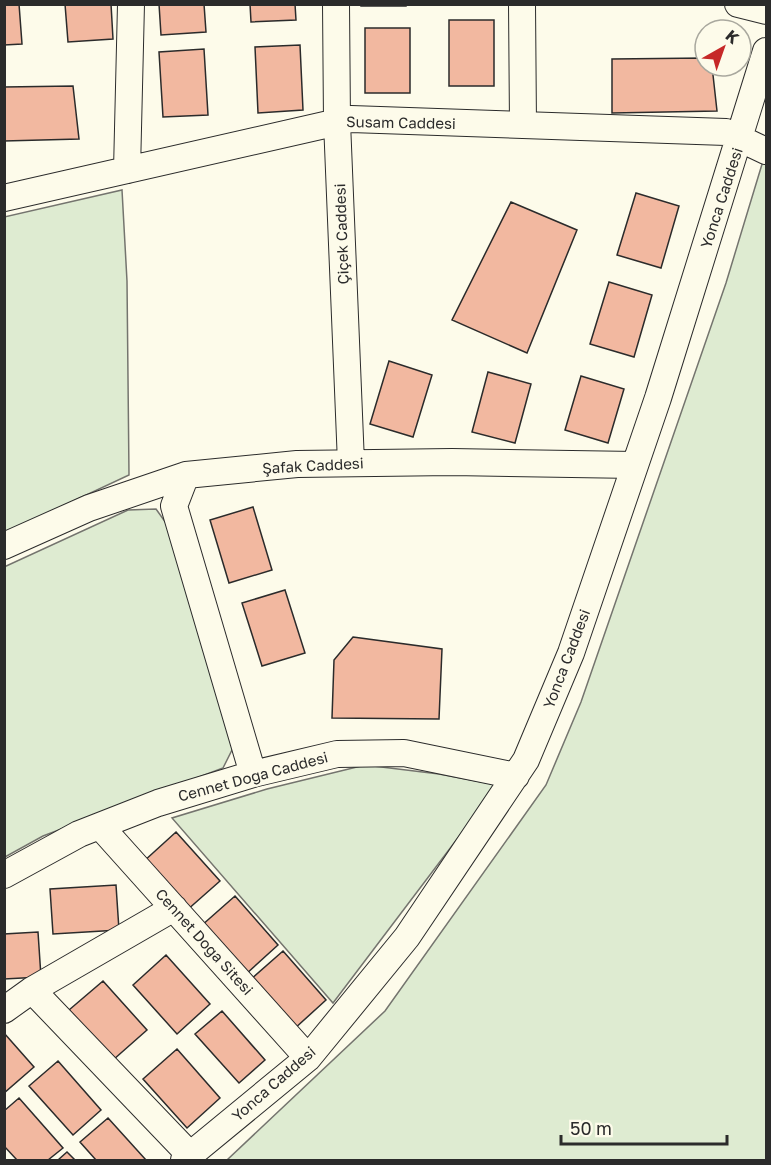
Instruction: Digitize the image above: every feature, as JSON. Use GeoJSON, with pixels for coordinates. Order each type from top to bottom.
{"type":"FeatureCollection","features":[{"type":"Feature","properties":{"kind":"street"},"geometry":{"type":"LineString","coordinates":[[128,170],[131,4]]}},
{"type":"Feature","properties":{"kind":"street","name":"Çiçek Caddesi"},"geometry":{"type":"LineString","coordinates":[[336,4],[337,122],[351,463]]}},
{"type":"Feature","properties":{"kind":"street"},"geometry":{"type":"LineString","coordinates":[[522,4],[523,125]]}},
{"type":"Feature","properties":{"kind":"street"},"geometry":{"type":"LineString","coordinates":[[738,4],[766,11]]}},
{"type":"Feature","properties":{"kind":"street","name":"Yonca Caddesi"},"geometry":{"type":"LineString","coordinates":[[187,1158],[308,1058],[407,937],[526,760],[571,653],[635,465],[766,51]]}},
{"type":"Feature","properties":{"kind":"street","name":"Susam Caddesi"},"geometry":{"type":"LineString","coordinates":[[4,198],[351,119],[726,132],[766,151]]}},
{"type":"Feature","properties":{"kind":"street","name":"Şafak Caddesi"},"geometry":{"type":"LineString","coordinates":[[4,546],[88,508],[186,475],[297,464],[452,462],[635,465]]}},
{"type":"Feature","properties":{"kind":"street"},"geometry":{"type":"LineString","coordinates":[[186,475],[174,506],[253,774]]}},
{"type":"Feature","properties":{"kind":"street","name":"Cennet Doğa Caddesi"},"geometry":{"type":"LineString","coordinates":[[4,875],[79,834],[158,803],[253,774],[337,754],[404,753],[516,776]]}},
{"type":"Feature","properties":{"kind":"street","name":"Cennet Doga Sitesi"},"geometry":{"type":"LineString","coordinates":[[100,826],[308,1058]]}},
{"type":"Feature","properties":{"kind":"street"},"geometry":{"type":"LineString","coordinates":[[4,1010],[32,990],[174,908]]}},
{"type":"Feature","properties":{"kind":"street"},"geometry":{"type":"LineString","coordinates":[[32,990],[187,1158]]}},
{"type":"Feature","properties":{"kind":"green space"},"geometry":{"type":"Polygon","coordinates":[[[766,151],[766,1160],[227,1160],[385,1011],[546,785],[581,702],[726,283],[766,151]]]}},
{"type":"Feature","properties":{"kind":"green space"},"geometry":{"type":"Polygon","coordinates":[[[122,190],[127,281],[129,475],[5,533],[4,217],[122,190]]]}},
{"type":"Feature","properties":{"kind":"green space"},"geometry":{"type":"Polygon","coordinates":[[[156,509],[171,530],[234,746],[223,768],[43,836],[5,857],[4,567],[128,510],[156,509]]]}},
{"type":"Feature","properties":{"kind":"green space"},"geometry":{"type":"Polygon","coordinates":[[[365,765],[439,774],[498,785],[333,1003],[172,818],[267,789],[365,765]]]}},
{"type":"Feature","properties":{"kind":"building"},"geometry":{"type":"Polygon","coordinates":[[[4,4],[19,4],[22,44],[4,45],[4,4]]]}},
{"type":"Feature","properties":{"kind":"building"},"geometry":{"type":"Polygon","coordinates":[[[65,4],[111,4],[113,39],[68,42],[65,4]]]}},
{"type":"Feature","properties":{"kind":"building"},"geometry":{"type":"Polygon","coordinates":[[[159,4],[204,4],[206,32],[161,35],[159,4]]]}},
{"type":"Feature","properties":{"kind":"building"},"geometry":{"type":"Polygon","coordinates":[[[250,4],[295,4],[296,20],[251,22],[250,4]]]}},
{"type":"Feature","properties":{"kind":"building"},"geometry":{"type":"Polygon","coordinates":[[[361,4],[406,4],[406,6],[361,6],[361,4]]]}},
{"type":"Feature","properties":{"kind":"building"},"geometry":{"type":"Polygon","coordinates":[[[449,20],[494,20],[494,86],[449,86],[449,20]]]}},
{"type":"Feature","properties":{"kind":"building"},"geometry":{"type":"Polygon","coordinates":[[[365,28],[410,28],[410,93],[365,93],[365,28]]]}},
{"type":"Feature","properties":{"kind":"building"},"geometry":{"type":"Polygon","coordinates":[[[300,45],[303,110],[258,113],[255,47],[300,45]]]}},
{"type":"Feature","properties":{"kind":"building"},"geometry":{"type":"Polygon","coordinates":[[[204,49],[208,115],[163,117],[159,52],[204,49]]]}},
{"type":"Feature","properties":{"kind":"building"},"geometry":{"type":"Polygon","coordinates":[[[693,58],[693,78],[713,78],[717,111],[612,113],[612,59],[693,58]]]}},
{"type":"Feature","properties":{"kind":"building"},"geometry":{"type":"Polygon","coordinates":[[[73,86],[79,139],[4,141],[4,87],[73,86]]]}},
{"type":"Feature","properties":{"kind":"building"},"geometry":{"type":"Polygon","coordinates":[[[636,193],[679,206],[661,268],[617,255],[636,193]]]}},
{"type":"Feature","properties":{"kind":"building"},"geometry":{"type":"Polygon","coordinates":[[[511,202],[577,230],[527,353],[452,320],[511,202]]]}},
{"type":"Feature","properties":{"kind":"building"},"geometry":{"type":"Polygon","coordinates":[[[609,282],[652,295],[634,357],[590,344],[609,282]]]}},
{"type":"Feature","properties":{"kind":"building"},"geometry":{"type":"Polygon","coordinates":[[[389,361],[432,375],[413,437],[370,424],[389,361]]]}},
{"type":"Feature","properties":{"kind":"building"},"geometry":{"type":"Polygon","coordinates":[[[488,372],[531,384],[515,443],[472,432],[488,372]]]}},
{"type":"Feature","properties":{"kind":"building"},"geometry":{"type":"Polygon","coordinates":[[[581,376],[624,389],[608,443],[565,430],[581,376]]]}},
{"type":"Feature","properties":{"kind":"building"},"geometry":{"type":"Polygon","coordinates":[[[253,507],[272,570],[229,583],[210,520],[253,507]]]}},
{"type":"Feature","properties":{"kind":"building"},"geometry":{"type":"Polygon","coordinates":[[[285,590],[305,653],[262,666],[242,603],[285,590]]]}},
{"type":"Feature","properties":{"kind":"building"},"geometry":{"type":"Polygon","coordinates":[[[353,637],[442,649],[439,719],[332,718],[334,660],[353,637]]]}},
{"type":"Feature","properties":{"kind":"building"},"geometry":{"type":"Polygon","coordinates":[[[176,832],[220,881],[186,911],[143,862],[176,832]]]}},
{"type":"Feature","properties":{"kind":"building"},"geometry":{"type":"Polygon","coordinates":[[[116,885],[119,930],[53,934],[50,889],[116,885]]]}},
{"type":"Feature","properties":{"kind":"building"},"geometry":{"type":"Polygon","coordinates":[[[235,896],[278,945],[245,975],[201,926],[235,896]]]}},
{"type":"Feature","properties":{"kind":"building"},"geometry":{"type":"Polygon","coordinates":[[[38,932],[41,977],[4,979],[4,934],[38,932]]]}},
{"type":"Feature","properties":{"kind":"building"},"geometry":{"type":"Polygon","coordinates":[[[283,951],[326,1000],[293,1030],[249,981],[283,951]]]}},
{"type":"Feature","properties":{"kind":"building"},"geometry":{"type":"Polygon","coordinates":[[[166,955],[210,1004],[177,1034],[133,985],[166,955]]]}},
{"type":"Feature","properties":{"kind":"building"},"geometry":{"type":"Polygon","coordinates":[[[103,981],[147,1030],[113,1060],[69,1010],[103,981]]]}},
{"type":"Feature","properties":{"kind":"building"},"geometry":{"type":"Polygon","coordinates":[[[222,1011],[265,1060],[239,1083],[195,1034],[222,1011]]]}},
{"type":"Feature","properties":{"kind":"building"},"geometry":{"type":"Polygon","coordinates":[[[4,1033],[34,1067],[4,1093],[4,1033]]]}},
{"type":"Feature","properties":{"kind":"building"},"geometry":{"type":"Polygon","coordinates":[[[177,1049],[220,1098],[187,1128],[143,1079],[177,1049]]]}},
{"type":"Feature","properties":{"kind":"building"},"geometry":{"type":"Polygon","coordinates":[[[58,1061],[101,1110],[73,1135],[29,1086],[58,1061]]]}},
{"type":"Feature","properties":{"kind":"building"},"geometry":{"type":"Polygon","coordinates":[[[19,1098],[63,1148],[48,1160],[17,1160],[4,1146],[4,1111],[19,1098]]]}},
{"type":"Feature","properties":{"kind":"building"},"geometry":{"type":"Polygon","coordinates":[[[108,1118],[146,1160],[96,1160],[80,1142],[108,1118]]]}},
{"type":"Feature","properties":{"kind":"building"},"geometry":{"type":"Polygon","coordinates":[[[67,1152],[75,1160],[58,1160],[67,1152]]]}}]}
